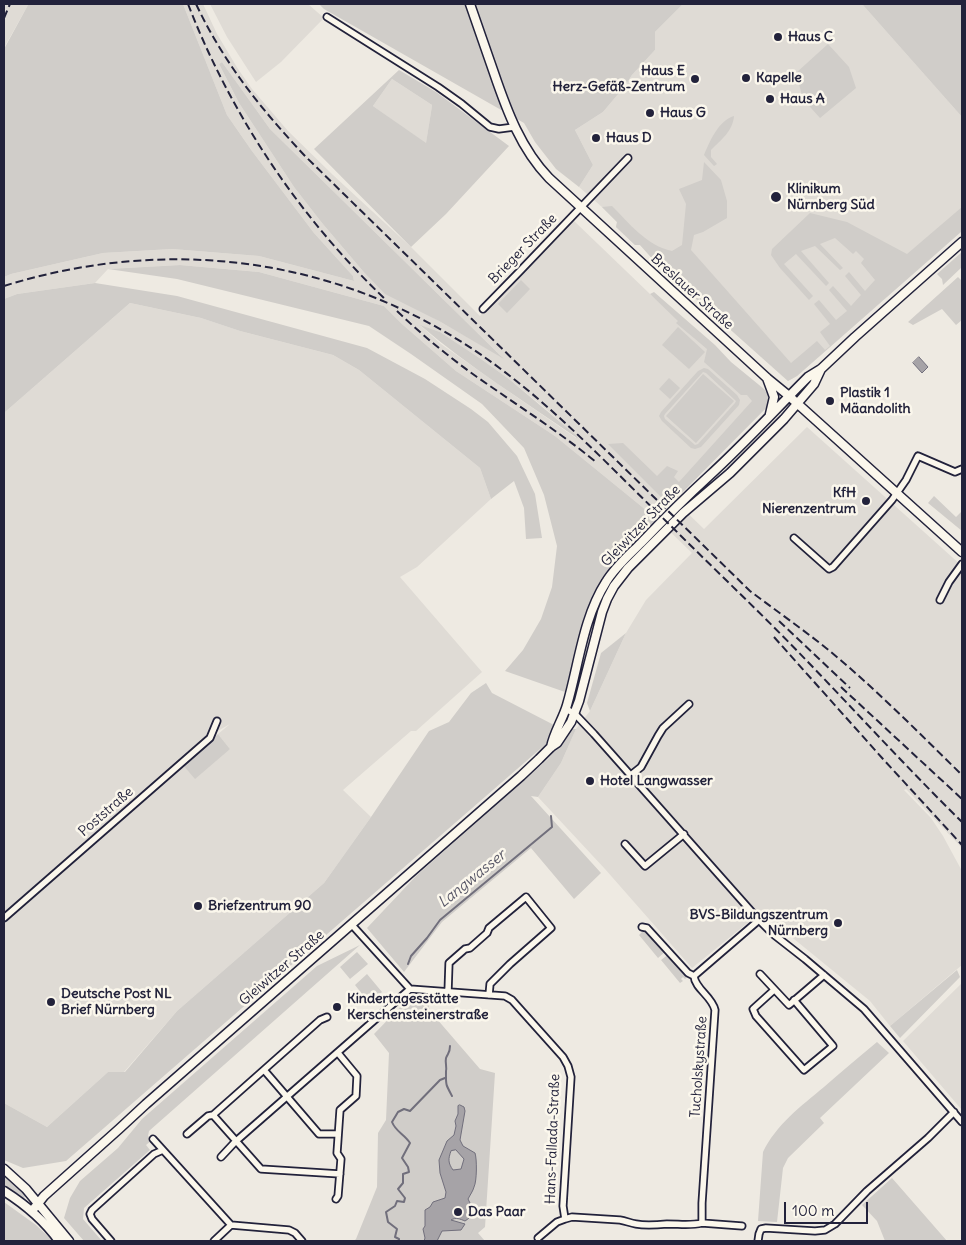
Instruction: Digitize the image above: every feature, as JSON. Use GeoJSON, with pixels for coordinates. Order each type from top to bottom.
{"type":"FeatureCollection","features":[{"type":"Feature","properties":{"kind":"main road","name":"Breslauer Straße"},"geometry":{"type":"LineString","coordinates":[[470,4],[514,127],[539,167],[767,378],[798,403],[962,552]]}},
{"type":"Feature","properties":{"kind":"main road","name":"Gleiwitzer Straße"},"geometry":{"type":"LineString","coordinates":[[551,747],[552,740],[566,709],[596,600],[606,582],[619,565],[808,377],[821,369],[962,242]]}},
{"type":"Feature","properties":{"kind":"main road","name":"Gleiwitzer Straße"},"geometry":{"type":"LineString","coordinates":[[32,1211],[37,1203],[146,1104],[352,925],[560,740],[575,714],[602,612],[617,582],[628,568],[675,521],[726,476],[784,418],[814,384],[821,369]]}},
{"type":"Feature","properties":{"kind":"main road"},"geometry":{"type":"LineString","coordinates":[[767,378],[774,399],[769,416]]}},
{"type":"Feature","properties":{"kind":"main road"},"geometry":{"type":"LineString","coordinates":[[4,1169],[16,1179],[69,1241]]}},
{"type":"Feature","properties":{"kind":"main road"},"geometry":{"type":"LineString","coordinates":[[4,1191],[32,1211],[46,1224],[59,1241]]}},
{"type":"Feature","properties":{"kind":"street"},"geometry":{"type":"LineString","coordinates":[[327,17],[462,104],[490,127],[499,129],[514,127]]}},
{"type":"Feature","properties":{"kind":"street","name":"Brieger Straße"},"geometry":{"type":"LineString","coordinates":[[483,309],[628,158]]}},
{"type":"Feature","properties":{"kind":"street"},"geometry":{"type":"LineString","coordinates":[[794,538],[829,569],[833,567],[897,492],[910,473],[918,456],[955,472],[962,469]]}},
{"type":"Feature","properties":{"kind":"street"},"geometry":{"type":"LineString","coordinates":[[940,600],[949,582],[962,564]]}},
{"type":"Feature","properties":{"kind":"street"},"geometry":{"type":"LineString","coordinates":[[631,775],[641,767],[663,728],[689,704]]}},
{"type":"Feature","properties":{"kind":"street"},"geometry":{"type":"LineString","coordinates":[[566,709],[575,714],[631,775],[759,920],[773,934],[824,974],[864,1009],[962,1122]]}},
{"type":"Feature","properties":{"kind":"street","name":"Poststraße"},"geometry":{"type":"LineString","coordinates":[[4,918],[210,738],[217,721]]}},
{"type":"Feature","properties":{"kind":"street"},"geometry":{"type":"LineString","coordinates":[[626,844],[645,866],[684,834]]}},
{"type":"Feature","properties":{"kind":"street"},"geometry":{"type":"LineString","coordinates":[[448,992],[449,963],[465,948],[470,948],[487,933],[489,928],[526,897],[551,928],[490,984],[489,995]]}},
{"type":"Feature","properties":{"kind":"street"},"geometry":{"type":"LineString","coordinates":[[694,976],[759,920]]}},
{"type":"Feature","properties":{"kind":"street"},"geometry":{"type":"LineString","coordinates":[[221,1157],[287,1096],[410,989],[352,925]]}},
{"type":"Feature","properties":{"kind":"street","name":"Tucholskystraße"},"geometry":{"type":"LineString","coordinates":[[642,928],[648,928],[688,973],[694,976],[696,982],[712,1000],[715,1010],[702,1223]]}},
{"type":"Feature","properties":{"kind":"street"},"geometry":{"type":"LineString","coordinates":[[760,974],[789,1005],[824,974]]}},
{"type":"Feature","properties":{"kind":"street","name":"Hans-Fallada-Straße"},"geometry":{"type":"LineString","coordinates":[[410,989],[504,996],[512,1000],[563,1057],[571,1077],[563,1206],[565,1219]]}},
{"type":"Feature","properties":{"kind":"street"},"geometry":{"type":"LineString","coordinates":[[774,990],[753,1009],[756,1016],[804,1070],[833,1046],[794,1000]]}},
{"type":"Feature","properties":{"kind":"street"},"geometry":{"type":"LineString","coordinates":[[187,1134],[264,1070],[320,1020],[327,1018]]}},
{"type":"Feature","properties":{"kind":"street"},"geometry":{"type":"LineString","coordinates":[[336,1199],[338,1196],[341,1159],[337,1153],[340,1110],[356,1096],[357,1076],[338,1052]]}},
{"type":"Feature","properties":{"kind":"street"},"geometry":{"type":"LineString","coordinates":[[264,1070],[319,1134],[338,1134]]}},
{"type":"Feature","properties":{"kind":"street"},"geometry":{"type":"LineString","coordinates":[[758,1241],[761,1230],[766,1228],[815,1231],[824,1230],[835,1224],[867,1191],[928,1138],[954,1112]]}},
{"type":"Feature","properties":{"kind":"street"},"geometry":{"type":"LineString","coordinates":[[212,1114],[261,1169],[340,1174]]}},
{"type":"Feature","properties":{"kind":"street"},"geometry":{"type":"LineString","coordinates":[[153,1139],[231,1225],[289,1230],[295,1233],[302,1241]]}},
{"type":"Feature","properties":{"kind":"street"},"geometry":{"type":"LineString","coordinates":[[111,1241],[92,1219],[90,1214],[92,1210],[154,1154],[163,1150]]}},
{"type":"Feature","properties":{"kind":"street","name":"Hans-Fallada-Straße"},"geometry":{"type":"LineString","coordinates":[[538,1238],[557,1222],[572,1217],[628,1221],[635,1224],[654,1226],[702,1223]]}},
{"type":"Feature","properties":{"kind":"street"},"geometry":{"type":"LineString","coordinates":[[702,1223],[742,1226]]}},
{"type":"Feature","properties":{"kind":"street"},"geometry":{"type":"LineString","coordinates":[[214,1241],[231,1225]]}},
{"type":"Feature","properties":{"kind":"shaded area"},"geometry":{"type":"Polygon","coordinates":[[[4,4],[28,5],[4,48],[4,4]]]}},
{"type":"Feature","properties":{"kind":"shaded area"},"geometry":{"type":"Polygon","coordinates":[[[27,4],[183,4],[227,115],[314,233],[353,276],[354,281],[259,256],[172,249],[103,253],[4,277],[4,49],[27,4]]]}},
{"type":"Feature","properties":{"kind":"shaded area"},"geometry":{"type":"Polygon","coordinates":[[[183,4],[203,4],[217,34],[238,69],[252,89],[288,131],[411,247],[480,316],[573,220],[650,294],[769,396],[769,405],[674,500],[704,529],[807,427],[962,566],[962,848],[906,789],[904,790],[931,818],[962,871],[962,965],[890,1026],[870,1001],[761,912],[692,968],[605,869],[538,797],[561,763],[576,729],[590,711],[626,633],[646,600],[692,553],[657,519],[555,436],[456,371],[384,306],[259,272],[180,265],[108,269],[95,283],[17,294],[4,299],[4,277],[11,274],[103,253],[172,249],[259,256],[354,281],[353,276],[314,233],[227,115],[183,4]],[[222,62],[219,64],[239,103],[294,187],[362,270],[439,321],[502,357],[270,129],[222,62]],[[421,326],[441,344],[577,437],[546,409],[481,359],[440,332],[421,326]]]}},
{"type":"Feature","properties":{"kind":"shaded area"},"geometry":{"type":"Polygon","coordinates":[[[210,4],[308,4],[324,18],[281,62],[256,82],[227,37],[210,4]]]}},
{"type":"Feature","properties":{"kind":"shaded area"},"geometry":{"type":"Polygon","coordinates":[[[319,4],[683,4],[655,32],[655,50],[632,75],[603,112],[575,130],[593,165],[579,187],[556,169],[535,142],[524,123],[324,9],[319,4]]]}},
{"type":"Feature","properties":{"kind":"shaded area","name":"Klinikum Nürnberg Süd"},"geometry":{"type":"Polygon","coordinates":[[[683,4],[862,4],[962,117],[962,231],[797,376],[788,381],[658,265],[640,245],[635,245],[616,227],[617,222],[579,187],[593,165],[575,130],[603,112],[632,75],[655,50],[655,32],[683,4]]]}},
{"type":"Feature","properties":{"kind":"shaded area"},"geometry":{"type":"Polygon","coordinates":[[[862,4],[962,4],[962,117],[862,4]]]}},
{"type":"Feature","properties":{"kind":"shaded area"},"geometry":{"type":"Polygon","coordinates":[[[828,44],[849,67],[856,88],[820,118],[803,99],[796,73],[828,44]]]}},
{"type":"Feature","properties":{"kind":"shaded area"},"geometry":{"type":"Polygon","coordinates":[[[222,62],[270,129],[504,359],[439,321],[385,294],[362,270],[294,187],[239,103],[219,64],[222,62]]]}},
{"type":"Feature","properties":{"kind":"shaded area"},"geometry":{"type":"Polygon","coordinates":[[[399,70],[436,92],[509,146],[446,214],[411,247],[314,149],[399,70]],[[392,79],[373,106],[426,143],[432,105],[392,79]]]}},
{"type":"Feature","properties":{"kind":"shaded area"},"geometry":{"type":"Polygon","coordinates":[[[392,79],[432,105],[426,144],[373,106],[392,79]]]}},
{"type":"Feature","properties":{"kind":"shaded area"},"geometry":{"type":"Polygon","coordinates":[[[734,116],[729,131],[711,150],[711,157],[717,164],[714,166],[704,155],[719,127],[723,122],[734,116]]]}},
{"type":"Feature","properties":{"kind":"shaded area"},"geometry":{"type":"Polygon","coordinates":[[[704,162],[721,180],[727,201],[727,218],[694,235],[691,250],[791,363],[817,341],[825,350],[830,346],[820,332],[830,324],[814,304],[819,300],[836,320],[847,311],[829,290],[833,286],[851,306],[861,295],[845,276],[849,272],[865,291],[875,280],[861,263],[864,259],[856,251],[853,254],[835,238],[820,244],[843,268],[840,270],[815,246],[801,251],[829,283],[826,286],[796,254],[784,264],[813,296],[809,300],[780,268],[771,255],[772,249],[810,213],[847,222],[907,254],[962,207],[962,231],[797,376],[788,381],[658,265],[640,245],[635,245],[616,227],[617,222],[602,207],[612,206],[647,239],[672,251],[682,245],[686,204],[679,189],[702,180],[704,162]]]}},
{"type":"Feature","properties":{"kind":"shaded area"},"geometry":{"type":"Polygon","coordinates":[[[962,252],[962,267],[943,285],[942,279],[937,274],[962,252]]]}},
{"type":"Feature","properties":{"kind":"shaded area"},"geometry":{"type":"Polygon","coordinates":[[[180,265],[259,272],[384,306],[456,371],[555,436],[657,519],[606,574],[592,596],[565,692],[505,671],[523,650],[541,619],[552,587],[557,546],[544,495],[524,448],[482,404],[369,326],[177,279],[108,269],[180,265]]]}},
{"type":"Feature","properties":{"kind":"shaded area"},"geometry":{"type":"Polygon","coordinates":[[[958,277],[962,281],[962,320],[956,325],[942,309],[913,325],[908,322],[958,277]]]}},
{"type":"Feature","properties":{"kind":"shaded area"},"geometry":{"type":"Polygon","coordinates":[[[521,280],[530,289],[507,313],[498,304],[521,280]]]}},
{"type":"Feature","properties":{"kind":"shaded area"},"geometry":{"type":"Polygon","coordinates":[[[95,283],[177,296],[367,348],[425,379],[488,422],[517,456],[535,494],[542,538],[526,539],[524,508],[514,481],[491,499],[480,468],[359,370],[333,355],[240,331],[201,318],[130,303],[4,413],[4,299],[17,294],[95,283]]]}},
{"type":"Feature","properties":{"kind":"shaded area"},"geometry":{"type":"Polygon","coordinates":[[[654,292],[715,345],[731,362],[764,389],[769,396],[769,405],[674,501],[665,501],[608,444],[623,443],[657,476],[667,466],[678,471],[674,477],[679,482],[752,401],[747,395],[741,395],[704,362],[707,349],[676,323],[678,321],[650,294],[654,292]]]}},
{"type":"Feature","properties":{"kind":"shaded area"},"geometry":{"type":"Polygon","coordinates":[[[130,303],[201,318],[240,331],[333,355],[359,370],[480,468],[491,499],[417,567],[400,577],[482,672],[416,731],[411,731],[343,790],[371,817],[324,883],[177,1011],[124,1072],[108,1072],[47,1127],[4,1103],[4,923],[183,765],[230,749],[218,734],[230,724],[202,740],[4,913],[4,413],[130,303]]]}},
{"type":"Feature","properties":{"kind":"shaded area"},"geometry":{"type":"Polygon","coordinates":[[[420,325],[440,332],[481,359],[509,379],[578,437],[477,369],[420,325]]]}},
{"type":"Feature","properties":{"kind":"shaded area"},"geometry":{"type":"Polygon","coordinates":[[[678,327],[705,352],[689,369],[662,345],[678,327]]]}},
{"type":"Feature","properties":{"kind":"shaded area"},"geometry":{"type":"Polygon","coordinates":[[[919,357],[928,367],[922,373],[913,363],[919,357]]]}},
{"type":"Feature","properties":{"kind":"shaded area"},"geometry":{"type":"Polygon","coordinates":[[[704,368],[708,369],[737,395],[740,400],[739,405],[701,447],[695,449],[691,448],[659,416],[698,371],[704,368]],[[703,372],[664,416],[665,419],[695,445],[698,444],[736,401],[703,372]]]}},
{"type":"Feature","properties":{"kind":"shaded area"},"geometry":{"type":"Polygon","coordinates":[[[703,374],[734,401],[696,443],[666,416],[703,374]]]}},
{"type":"Feature","properties":{"kind":"shaded area"},"geometry":{"type":"Polygon","coordinates":[[[669,378],[680,388],[670,399],[659,389],[669,378]]]}},
{"type":"Feature","properties":{"kind":"shaded area"},"geometry":{"type":"Polygon","coordinates":[[[934,496],[956,517],[962,511],[962,531],[928,503],[934,496]]]}},
{"type":"Feature","properties":{"kind":"shaded area"},"geometry":{"type":"Polygon","coordinates":[[[626,633],[590,711],[587,703],[601,653],[626,633]]]}},
{"type":"Feature","properties":{"kind":"shaded area"},"geometry":{"type":"Polygon","coordinates":[[[486,683],[492,693],[554,725],[547,743],[66,1161],[23,1168],[4,1160],[4,1103],[47,1127],[108,1072],[125,1072],[177,1011],[324,883],[429,731],[449,722],[471,693],[486,683]]]}},
{"type":"Feature","properties":{"kind":"shaded area"},"geometry":{"type":"Polygon","coordinates":[[[572,729],[576,729],[561,763],[538,797],[531,796],[601,873],[574,899],[531,848],[442,922],[404,972],[367,928],[417,875],[548,759],[572,729]]]}},
{"type":"Feature","properties":{"kind":"shaded area"},"geometry":{"type":"Polygon","coordinates":[[[218,734],[230,749],[195,779],[183,765],[218,734]]]}},
{"type":"Feature","properties":{"kind":"shaded area"},"geometry":{"type":"Polygon","coordinates":[[[646,928],[666,951],[658,958],[639,935],[646,928]]]}},
{"type":"Feature","properties":{"kind":"shaded area"},"geometry":{"type":"Polygon","coordinates":[[[360,945],[149,1131],[148,1136],[152,1140],[146,1145],[150,1150],[84,1208],[83,1219],[102,1241],[84,1241],[64,1218],[70,1198],[80,1181],[118,1148],[142,1119],[317,966],[360,945]]]}},
{"type":"Feature","properties":{"kind":"shaded area"},"geometry":{"type":"Polygon","coordinates":[[[357,952],[368,964],[350,979],[340,967],[357,952]]]}},
{"type":"Feature","properties":{"kind":"shaded area"},"geometry":{"type":"Polygon","coordinates":[[[669,954],[688,976],[685,979],[683,977],[681,979],[683,981],[680,983],[661,960],[669,954]]]}},
{"type":"Feature","properties":{"kind":"shaded area"},"geometry":{"type":"Polygon","coordinates":[[[957,970],[960,977],[900,1038],[890,1026],[957,970]]]}},
{"type":"Feature","properties":{"kind":"shaded area"},"geometry":{"type":"Polygon","coordinates":[[[367,974],[382,992],[369,1003],[355,985],[367,974]]]}},
{"type":"Feature","properties":{"kind":"shaded area"},"geometry":{"type":"Polygon","coordinates":[[[962,983],[962,1110],[903,1041],[962,983]]]}},
{"type":"Feature","properties":{"kind":"shaded area"},"geometry":{"type":"Polygon","coordinates":[[[426,996],[430,1011],[480,1069],[495,1073],[485,1227],[478,1233],[485,1241],[354,1241],[377,1187],[378,1133],[386,1120],[389,1053],[374,1034],[410,997],[426,996]]]}},
{"type":"Feature","properties":{"kind":"shaded area"},"geometry":{"type":"Polygon","coordinates":[[[877,1042],[889,1053],[820,1118],[824,1123],[788,1158],[783,1168],[777,1222],[758,1221],[763,1152],[768,1142],[798,1109],[877,1042]]]}},
{"type":"Feature","properties":{"kind":"shaded area"},"geometry":{"type":"Polygon","coordinates":[[[458,1106],[464,1107],[465,1111],[460,1140],[463,1146],[475,1153],[476,1156],[475,1184],[468,1199],[472,1214],[465,1221],[456,1218],[451,1220],[465,1224],[461,1230],[442,1231],[437,1241],[424,1241],[425,1210],[433,1202],[445,1198],[446,1192],[440,1173],[439,1160],[447,1141],[454,1135],[458,1106]],[[456,1150],[451,1151],[449,1161],[453,1170],[461,1169],[464,1159],[456,1150]]]}},
{"type":"Feature","properties":{"kind":"shaded area"},"geometry":{"type":"Polygon","coordinates":[[[4,1173],[26,1194],[24,1198],[4,1185],[4,1173]]]}},
{"type":"Feature","properties":{"kind":"shaded area"},"geometry":{"type":"Polygon","coordinates":[[[892,1178],[947,1241],[885,1241],[877,1221],[862,1205],[892,1178]]]}},
{"type":"Feature","properties":{"kind":"shaded area"},"geometry":{"type":"Polygon","coordinates":[[[4,1202],[36,1225],[53,1241],[4,1241],[4,1202]]]}},
{"type":"Feature","properties":{"kind":"waterway","name":"Langwasser"},"geometry":{"type":"LineString","coordinates":[[408,964],[411,956],[440,920],[552,827],[551,816]]}},
{"type":"Feature","properties":{"kind":"waterway","name":"Langwasser"},"geometry":{"type":"LineString","coordinates":[[450,1046],[446,1058],[446,1082],[452,1096]]}},
{"type":"Feature","properties":{"kind":"waterway","name":"Langwasser"},"geometry":{"type":"LineString","coordinates":[[399,1241],[395,1237],[397,1229],[388,1222],[386,1212],[395,1206],[397,1201],[404,1202],[405,1198],[398,1189],[403,1183],[403,1174],[409,1172],[402,1158],[410,1143],[392,1122],[398,1112],[404,1109],[410,1111],[440,1080],[445,1078]]}},
{"type":"Feature","properties":{"kind":"railway"},"geometry":{"type":"LineString","coordinates":[[4,18],[10,4]]}},
{"type":"Feature","properties":{"kind":"railway"},"geometry":{"type":"LineString","coordinates":[[188,4],[205,45],[225,85],[270,162],[324,234],[385,299]]}},
{"type":"Feature","properties":{"kind":"railway"},"geometry":{"type":"LineString","coordinates":[[196,4],[207,26],[244,84],[305,156],[750,591],[844,663],[896,710],[962,775]]}},
{"type":"Feature","properties":{"kind":"railway"},"geometry":{"type":"LineString","coordinates":[[4,286],[71,269],[137,261],[203,260],[268,267],[332,282],[394,306],[453,337],[510,376],[552,411],[591,448],[756,609],[962,822]]}},
{"type":"Feature","properties":{"kind":"railway"},"geometry":{"type":"LineString","coordinates":[[397,311],[456,362],[596,462]]}},
{"type":"Feature","properties":{"kind":"railway"},"geometry":{"type":"LineString","coordinates":[[779,621],[850,688]]}},
{"type":"Feature","properties":{"kind":"railway"},"geometry":{"type":"LineString","coordinates":[[774,637],[962,845]]}},
{"type":"Feature","properties":{"kind":"railway"},"geometry":{"type":"LineString","coordinates":[[841,687],[962,799]]}},
{"type":"Feature","properties":{"kind":"place","name":"Haus C"},"geometry":{"type":"Point","coordinates":[778,37]}},
{"type":"Feature","properties":{"kind":"place","name":"Kapelle"},"geometry":{"type":"Point","coordinates":[746,78]}},
{"type":"Feature","properties":{"kind":"place","name":"Haus E Herz-Gefäß-Zentrum"},"geometry":{"type":"Point","coordinates":[695,79]}},
{"type":"Feature","properties":{"kind":"place","name":"Haus A"},"geometry":{"type":"Point","coordinates":[770,99]}},
{"type":"Feature","properties":{"kind":"place","name":"Haus G"},"geometry":{"type":"Point","coordinates":[650,113]}},
{"type":"Feature","properties":{"kind":"place","name":"Haus D"},"geometry":{"type":"Point","coordinates":[596,138]}},
{"type":"Feature","properties":{"kind":"place","name":"Klinikum Nürnberg Süd"},"geometry":{"type":"Point","coordinates":[776,197]}},
{"type":"Feature","properties":{"kind":"place","name":"Plastik 1 Mäandolith"},"geometry":{"type":"Point","coordinates":[830,401]}},
{"type":"Feature","properties":{"kind":"place","name":"KfH Nierenzentrum"},"geometry":{"type":"Point","coordinates":[866,501]}},
{"type":"Feature","properties":{"kind":"place","name":"Hotel Langwasser"},"geometry":{"type":"Point","coordinates":[590,781]}},
{"type":"Feature","properties":{"kind":"place","name":"Briefzentrum 90"},"geometry":{"type":"Point","coordinates":[198,906]}},
{"type":"Feature","properties":{"kind":"place","name":"BVS-Bildungszentrum Nürnberg"},"geometry":{"type":"Point","coordinates":[838,923]}},
{"type":"Feature","properties":{"kind":"place","name":"Deutsche Post NL Brief Nürnberg"},"geometry":{"type":"Point","coordinates":[51,1002]}},
{"type":"Feature","properties":{"kind":"place","name":"Kindertagesstätte Kerschensteinerstraße"},"geometry":{"type":"Point","coordinates":[337,1007]}},
{"type":"Feature","properties":{"kind":"place","name":"Das Paar"},"geometry":{"type":"Point","coordinates":[458,1212]}}]}
